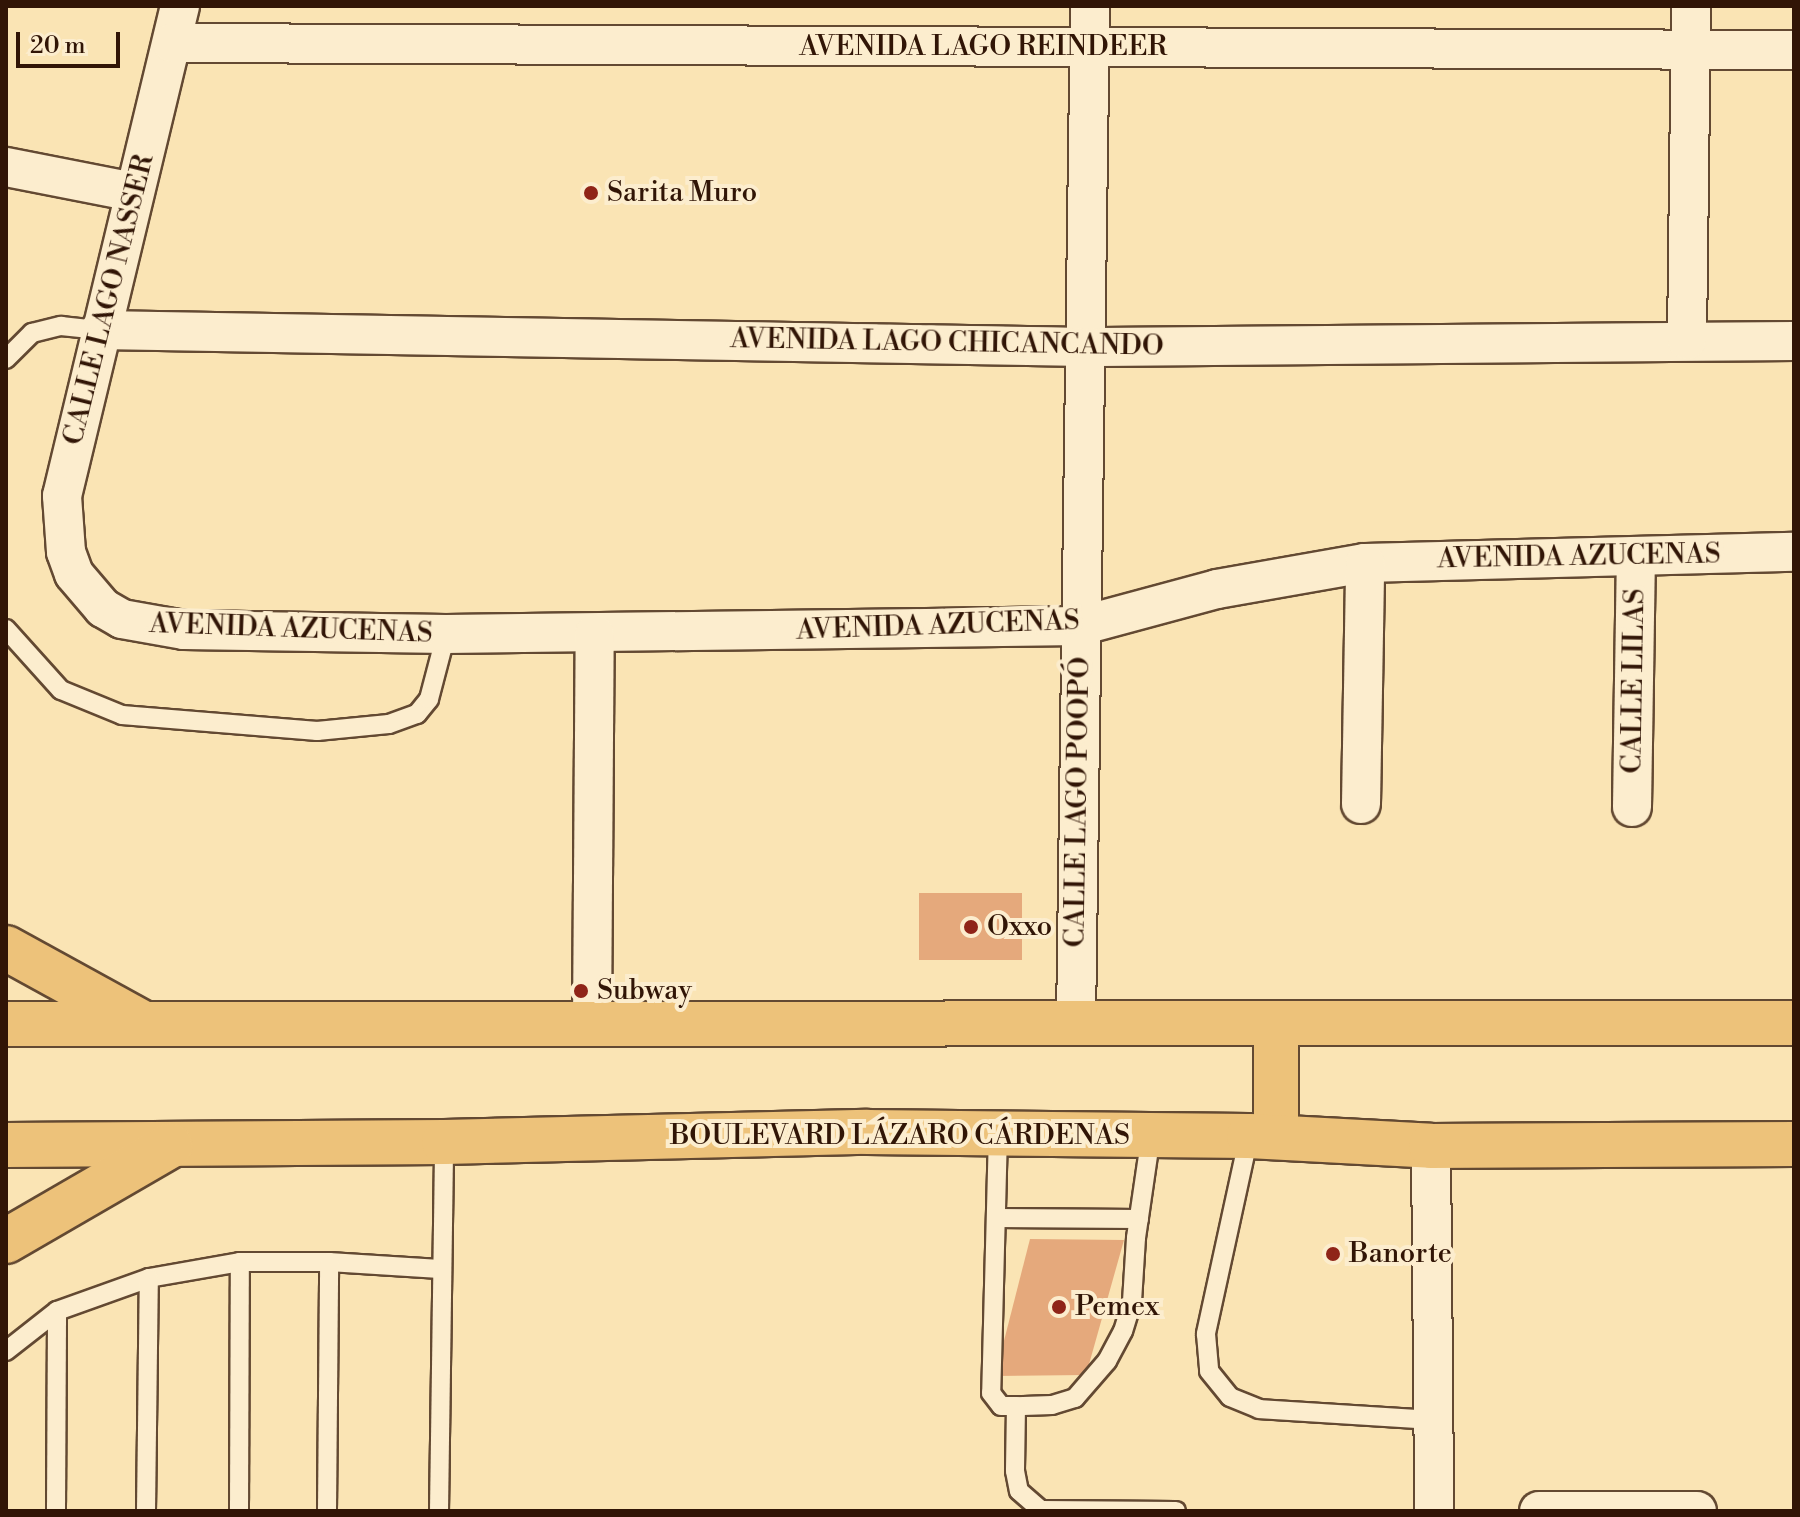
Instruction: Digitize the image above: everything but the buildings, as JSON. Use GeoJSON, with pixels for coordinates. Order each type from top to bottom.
{"type":"FeatureCollection","features":[{"type":"Feature","properties":{"kind":"highway"},"geometry":{"type":"LineString","coordinates":[[6,948],[145,1024]]}},
{"type":"Feature","properties":{"kind":"highway"},"geometry":{"type":"LineString","coordinates":[[6,1024],[1794,1023]]}},
{"type":"Feature","properties":{"kind":"highway"},"geometry":{"type":"LineString","coordinates":[[1262,1136],[1276,1024]]}},
{"type":"Feature","properties":{"kind":"highway","name":"BOULEVARD LÁZARO CÁRDENAS"},"geometry":{"type":"LineString","coordinates":[[6,1145],[444,1142],[867,1132],[1262,1136],[1431,1146],[1794,1144]]}},
{"type":"Feature","properties":{"kind":"highway"},"geometry":{"type":"LineString","coordinates":[[6,1241],[173,1144]]}},
{"type":"Feature","properties":{"kind":"street","name":"CALLE LAGO NASSER"},"geometry":{"type":"LineString","coordinates":[[87,592],[66,552],[62,496],[180,6]]}},
{"type":"Feature","properties":{"kind":"street","name":"CALLE LAGO POOPÓ"},"geometry":{"type":"LineString","coordinates":[[1076,1022],[1090,6]]}},
{"type":"Feature","properties":{"kind":"street"},"geometry":{"type":"LineString","coordinates":[[1687,340],[1691,6]]}},
{"type":"Feature","properties":{"kind":"street","name":"AVENIDA LAGO REINDEER"},"geometry":{"type":"LineString","coordinates":[[172,43],[1794,50]]}},
{"type":"Feature","properties":{"kind":"street"},"geometry":{"type":"LineString","coordinates":[[6,167],[134,192]]}},
{"type":"Feature","properties":{"kind":"street","name":"AVENIDA LAGO CHICANCANDO"},"geometry":{"type":"LineString","coordinates":[[100,330],[1086,347],[1794,341]]}},
{"type":"Feature","properties":{"kind":"street","name":"AVENIDA AZUCENAS"},"geometry":{"type":"LineString","coordinates":[[87,592],[122,619],[150,626],[446,634],[1080,626],[1217,589],[1365,563],[1794,552]]}},
{"type":"Feature","properties":{"kind":"street","name":"CALLE LILAS"},"geometry":{"type":"LineString","coordinates":[[1632,807],[1636,556]]}},
{"type":"Feature","properties":{"kind":"street"},"geometry":{"type":"LineString","coordinates":[[1361,804],[1365,563]]}},
{"type":"Feature","properties":{"kind":"street"},"geometry":{"type":"LineString","coordinates":[[592,1023],[595,634]]}},
{"type":"Feature","properties":{"kind":"street"},"geometry":{"type":"LineString","coordinates":[[1431,1146],[1434,1511]]}},
{"type":"Feature","properties":{"kind":"street"},"geometry":{"type":"LineString","coordinates":[[1539,1511],[1697,1511]]}},
{"type":"Feature","properties":{"kind":"lane"},"geometry":{"type":"LineString","coordinates":[[6,359],[32,333],[61,326],[100,330]]}},
{"type":"Feature","properties":{"kind":"lane"},"geometry":{"type":"LineString","coordinates":[[6,629],[9,636],[61,690],[122,715],[317,731],[389,724],[417,714],[429,699],[446,634]]}},
{"type":"Feature","properties":{"kind":"lane"},"geometry":{"type":"LineString","coordinates":[[998,1133],[991,1393],[1001,1406],[1052,1405],[1075,1398],[1107,1361],[1132,1302],[1139,1219],[1151,1135]]}},
{"type":"Feature","properties":{"kind":"lane"},"geometry":{"type":"LineString","coordinates":[[1262,1136],[1206,1334],[1209,1371],[1230,1397],[1259,1409],[1432,1420]]}},
{"type":"Feature","properties":{"kind":"lane"},"geometry":{"type":"LineString","coordinates":[[439,1511],[444,1142]]}},
{"type":"Feature","properties":{"kind":"lane"},"geometry":{"type":"LineString","coordinates":[[996,1218],[1139,1219]]}},
{"type":"Feature","properties":{"kind":"lane"},"geometry":{"type":"LineString","coordinates":[[6,1351],[57,1311],[149,1278],[240,1262],[329,1262],[440,1269]]}},
{"type":"Feature","properties":{"kind":"lane"},"geometry":{"type":"LineString","coordinates":[[239,1511],[240,1262]]}},
{"type":"Feature","properties":{"kind":"lane"},"geometry":{"type":"LineString","coordinates":[[327,1511],[329,1262]]}},
{"type":"Feature","properties":{"kind":"lane"},"geometry":{"type":"LineString","coordinates":[[146,1511],[149,1278]]}},
{"type":"Feature","properties":{"kind":"lane"},"geometry":{"type":"LineString","coordinates":[[56,1511],[57,1311]]}},
{"type":"Feature","properties":{"kind":"lane"},"geometry":{"type":"LineString","coordinates":[[1016,1406],[1015,1471],[1019,1491],[1041,1510],[1176,1511]]}},
{"type":"Feature","properties":{"kind":"place","name":"Sarita Muro"},"geometry":{"type":"Point","coordinates":[591,193]}},
{"type":"Feature","properties":{"kind":"place","name":"Oxxo"},"geometry":{"type":"Point","coordinates":[971,927]}},
{"type":"Feature","properties":{"kind":"place","name":"Subway"},"geometry":{"type":"Point","coordinates":[581,991]}},
{"type":"Feature","properties":{"kind":"place","name":"Banorte"},"geometry":{"type":"Point","coordinates":[1333,1254]}},
{"type":"Feature","properties":{"kind":"place","name":"Pemex"},"geometry":{"type":"Point","coordinates":[1059,1307]}}]}
